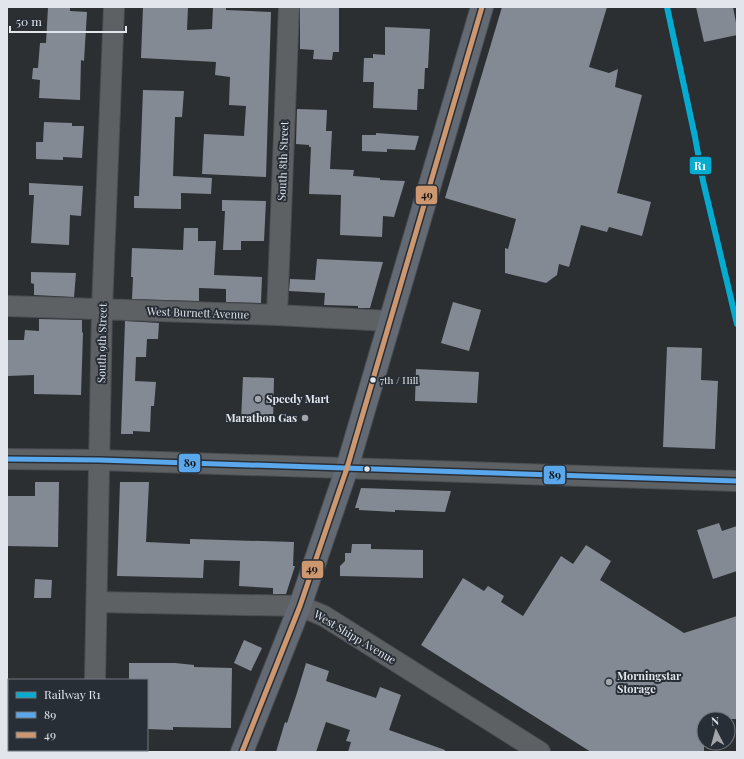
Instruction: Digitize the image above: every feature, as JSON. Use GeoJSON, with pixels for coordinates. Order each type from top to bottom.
{"type":"FeatureCollection","features":[{"type":"Feature","properties":{"kind":"main road"},"geometry":{"type":"LineString","coordinates":[[242,752],[300,606],[347,468],[482,7]]}},
{"type":"Feature","properties":{"kind":"street","name":"South 9th Street"},"geometry":{"type":"LineString","coordinates":[[95,679],[102,310],[114,7]]}},
{"type":"Feature","properties":{"kind":"street","name":"South 8th Street"},"geometry":{"type":"LineString","coordinates":[[277,315],[289,7]]}},
{"type":"Feature","properties":{"kind":"street","name":"West Burnett Avenue"},"geometry":{"type":"LineString","coordinates":[[7,306],[277,315],[389,321]]}},
{"type":"Feature","properties":{"kind":"street"},"geometry":{"type":"LineString","coordinates":[[7,459],[99,460],[737,481]]}},
{"type":"Feature","properties":{"kind":"street","name":"West Shipp Avenue"},"geometry":{"type":"LineString","coordinates":[[97,602],[300,606],[324,616],[540,752]]}},
{"type":"Feature","properties":{"kind":"building"},"geometry":{"type":"Polygon","coordinates":[[[48,7],[70,7],[70,11],[87,12],[84,61],[81,60],[80,100],[39,98],[40,80],[32,79],[33,68],[38,68],[40,43],[46,43],[48,7]]]}},
{"type":"Feature","properties":{"kind":"building"},"geometry":{"type":"Polygon","coordinates":[[[143,7],[188,7],[187,30],[212,29],[213,7],[226,7],[226,10],[271,12],[266,177],[202,174],[204,134],[244,136],[246,106],[229,105],[230,77],[215,75],[216,62],[141,58],[143,7]]]}},
{"type":"Feature","properties":{"kind":"building"},"geometry":{"type":"Polygon","coordinates":[[[300,7],[339,7],[339,52],[333,52],[332,60],[313,59],[314,50],[300,49],[300,7]]]}},
{"type":"Feature","properties":{"kind":"building"},"geometry":{"type":"Polygon","coordinates":[[[502,7],[607,7],[589,67],[609,73],[618,69],[615,87],[642,95],[617,193],[651,202],[642,236],[609,227],[607,232],[581,225],[569,267],[559,264],[557,275],[546,283],[505,273],[505,248],[508,249],[516,219],[445,198],[502,7]]]}},
{"type":"Feature","properties":{"kind":"building"},"geometry":{"type":"Polygon","coordinates":[[[696,7],[733,7],[737,35],[704,42],[696,7]]]}},
{"type":"Feature","properties":{"kind":"building"},"geometry":{"type":"Polygon","coordinates":[[[385,27],[430,29],[428,68],[425,68],[424,89],[418,89],[417,110],[373,108],[374,82],[363,82],[364,58],[373,58],[373,54],[385,55],[385,27]]]}},
{"type":"Feature","properties":{"kind":"building"},"geometry":{"type":"Polygon","coordinates":[[[143,90],[184,91],[182,117],[175,117],[173,176],[212,178],[211,194],[181,193],[181,209],[134,208],[134,196],[139,196],[143,90]]]}},
{"type":"Feature","properties":{"kind":"building"},"geometry":{"type":"Polygon","coordinates":[[[297,109],[327,110],[326,131],[332,131],[330,169],[354,170],[353,176],[380,178],[380,180],[405,181],[394,217],[383,216],[382,237],[340,235],[341,195],[309,194],[311,147],[309,147],[309,145],[296,144],[297,109]]]}},
{"type":"Feature","properties":{"kind":"building"},"geometry":{"type":"Polygon","coordinates":[[[44,122],[72,123],[72,126],[84,126],[82,158],[63,157],[63,160],[36,159],[36,142],[43,142],[44,122]]]}},
{"type":"Feature","properties":{"kind":"building"},"geometry":{"type":"Polygon","coordinates":[[[376,133],[419,136],[415,150],[387,149],[387,152],[362,151],[362,135],[376,135],[376,133]]]}},
{"type":"Feature","properties":{"kind":"building"},"geometry":{"type":"Polygon","coordinates":[[[29,183],[83,186],[81,216],[70,215],[69,245],[31,243],[34,195],[29,195],[29,183]]]}},
{"type":"Feature","properties":{"kind":"building"},"geometry":{"type":"Polygon","coordinates":[[[222,200],[266,201],[264,241],[241,241],[241,250],[223,250],[225,211],[222,211],[222,200]]]}},
{"type":"Feature","properties":{"kind":"building"},"geometry":{"type":"Polygon","coordinates":[[[184,228],[198,228],[198,241],[216,241],[214,275],[262,277],[261,303],[226,302],[226,289],[199,288],[199,301],[132,299],[132,248],[183,250],[184,228]]]}},
{"type":"Feature","properties":{"kind":"building"},"geometry":{"type":"Polygon","coordinates":[[[317,259],[383,262],[370,308],[358,308],[358,306],[324,305],[325,293],[289,291],[290,279],[315,280],[317,259]]]}},
{"type":"Feature","properties":{"kind":"building"},"geometry":{"type":"Polygon","coordinates":[[[31,272],[76,273],[74,297],[34,295],[34,284],[31,283],[31,272]]]}},
{"type":"Feature","properties":{"kind":"building"},"geometry":{"type":"Polygon","coordinates":[[[453,302],[481,310],[469,351],[441,343],[453,302]]]}},
{"type":"Feature","properties":{"kind":"building"},"geometry":{"type":"Polygon","coordinates":[[[39,319],[82,320],[81,395],[34,394],[34,375],[7,376],[7,340],[24,340],[25,330],[39,331],[39,319]]]}},
{"type":"Feature","properties":{"kind":"building"},"geometry":{"type":"Polygon","coordinates":[[[125,321],[159,323],[158,339],[147,339],[146,357],[136,357],[135,381],[156,382],[154,406],[151,406],[150,432],[133,431],[133,434],[121,434],[125,321]]]}},
{"type":"Feature","properties":{"kind":"building"},"geometry":{"type":"Polygon","coordinates":[[[667,347],[702,348],[701,380],[718,381],[715,449],[663,447],[667,347]]]}},
{"type":"Feature","properties":{"kind":"building"},"geometry":{"type":"Polygon","coordinates":[[[416,369],[479,372],[477,403],[415,401],[416,369]]]}},
{"type":"Feature","properties":{"kind":"building","name":"Speedy Mart"},"geometry":{"type":"Polygon","coordinates":[[[243,377],[274,378],[273,423],[241,421],[243,377]]]}},
{"type":"Feature","properties":{"kind":"building"},"geometry":{"type":"Polygon","coordinates":[[[35,482],[59,482],[58,547],[7,546],[7,496],[35,496],[35,482]]]}},
{"type":"Feature","properties":{"kind":"building"},"geometry":{"type":"Polygon","coordinates":[[[120,482],[149,482],[146,542],[190,544],[190,539],[294,542],[293,566],[295,566],[286,594],[273,594],[273,588],[239,586],[240,561],[204,560],[203,578],[117,576],[120,482]]]}},
{"type":"Feature","properties":{"kind":"building"},"geometry":{"type":"Polygon","coordinates":[[[361,488],[451,491],[445,512],[395,510],[395,512],[359,510],[359,508],[355,508],[361,488]]]}},
{"type":"Feature","properties":{"kind":"building"},"geometry":{"type":"Polygon","coordinates":[[[719,523],[722,531],[737,526],[737,571],[713,579],[697,530],[719,523]]]}},
{"type":"Feature","properties":{"kind":"building"},"geometry":{"type":"Polygon","coordinates":[[[352,544],[371,544],[371,549],[423,550],[423,578],[340,576],[340,566],[345,561],[345,553],[351,553],[352,544]]]}},
{"type":"Feature","properties":{"kind":"building","name":"Morningstar Storage"},"geometry":{"type":"Polygon","coordinates":[[[586,545],[611,561],[600,580],[684,633],[737,616],[737,719],[736,711],[696,711],[696,751],[704,752],[591,752],[421,645],[463,578],[484,591],[488,586],[504,596],[501,602],[523,616],[561,556],[573,564],[586,545]]]}},
{"type":"Feature","properties":{"kind":"building"},"geometry":{"type":"Polygon","coordinates":[[[35,579],[52,580],[51,598],[34,598],[35,579]]]}},
{"type":"Feature","properties":{"kind":"building"},"geometry":{"type":"Polygon","coordinates":[[[244,640],[262,648],[251,671],[234,663],[244,640]]]}},
{"type":"Feature","properties":{"kind":"building"},"geometry":{"type":"Polygon","coordinates":[[[129,663],[175,663],[194,665],[194,667],[232,668],[231,728],[173,727],[173,730],[148,729],[148,679],[129,679],[129,663]]]}},
{"type":"Feature","properties":{"kind":"building"},"geometry":{"type":"Polygon","coordinates":[[[306,663],[329,671],[326,681],[376,698],[380,687],[401,695],[389,730],[445,750],[445,752],[348,752],[351,742],[346,741],[350,730],[326,722],[316,752],[276,752],[306,663]]]}},
{"type":"Feature","properties":{"kind":"rail line","name":"R1"},"geometry":{"type":"LineString","coordinates":[[667,7],[703,181],[737,324]]}},
{"type":"Feature","properties":{"kind":"transit line","name":"49"},"geometry":{"type":"LineString","coordinates":[[242,752],[300,606],[347,468],[482,7]]}},
{"type":"Feature","properties":{"kind":"transit line","name":"89"},"geometry":{"type":"LineString","coordinates":[[7,459],[99,460],[737,481]]}},
{"type":"Feature","properties":{"kind":"place","name":"7th / Hill"},"geometry":{"type":"Point","coordinates":[373,380]}},
{"type":"Feature","properties":{"kind":"place","name":"Speedy Mart"},"geometry":{"type":"Point","coordinates":[258,399]}},
{"type":"Feature","properties":{"kind":"place","name":"Marathon Gas"},"geometry":{"type":"Point","coordinates":[305,418]}},
{"type":"Feature","properties":{"kind":"place","name":"Morningstar Storage"},"geometry":{"type":"Point","coordinates":[609,682]}}]}
